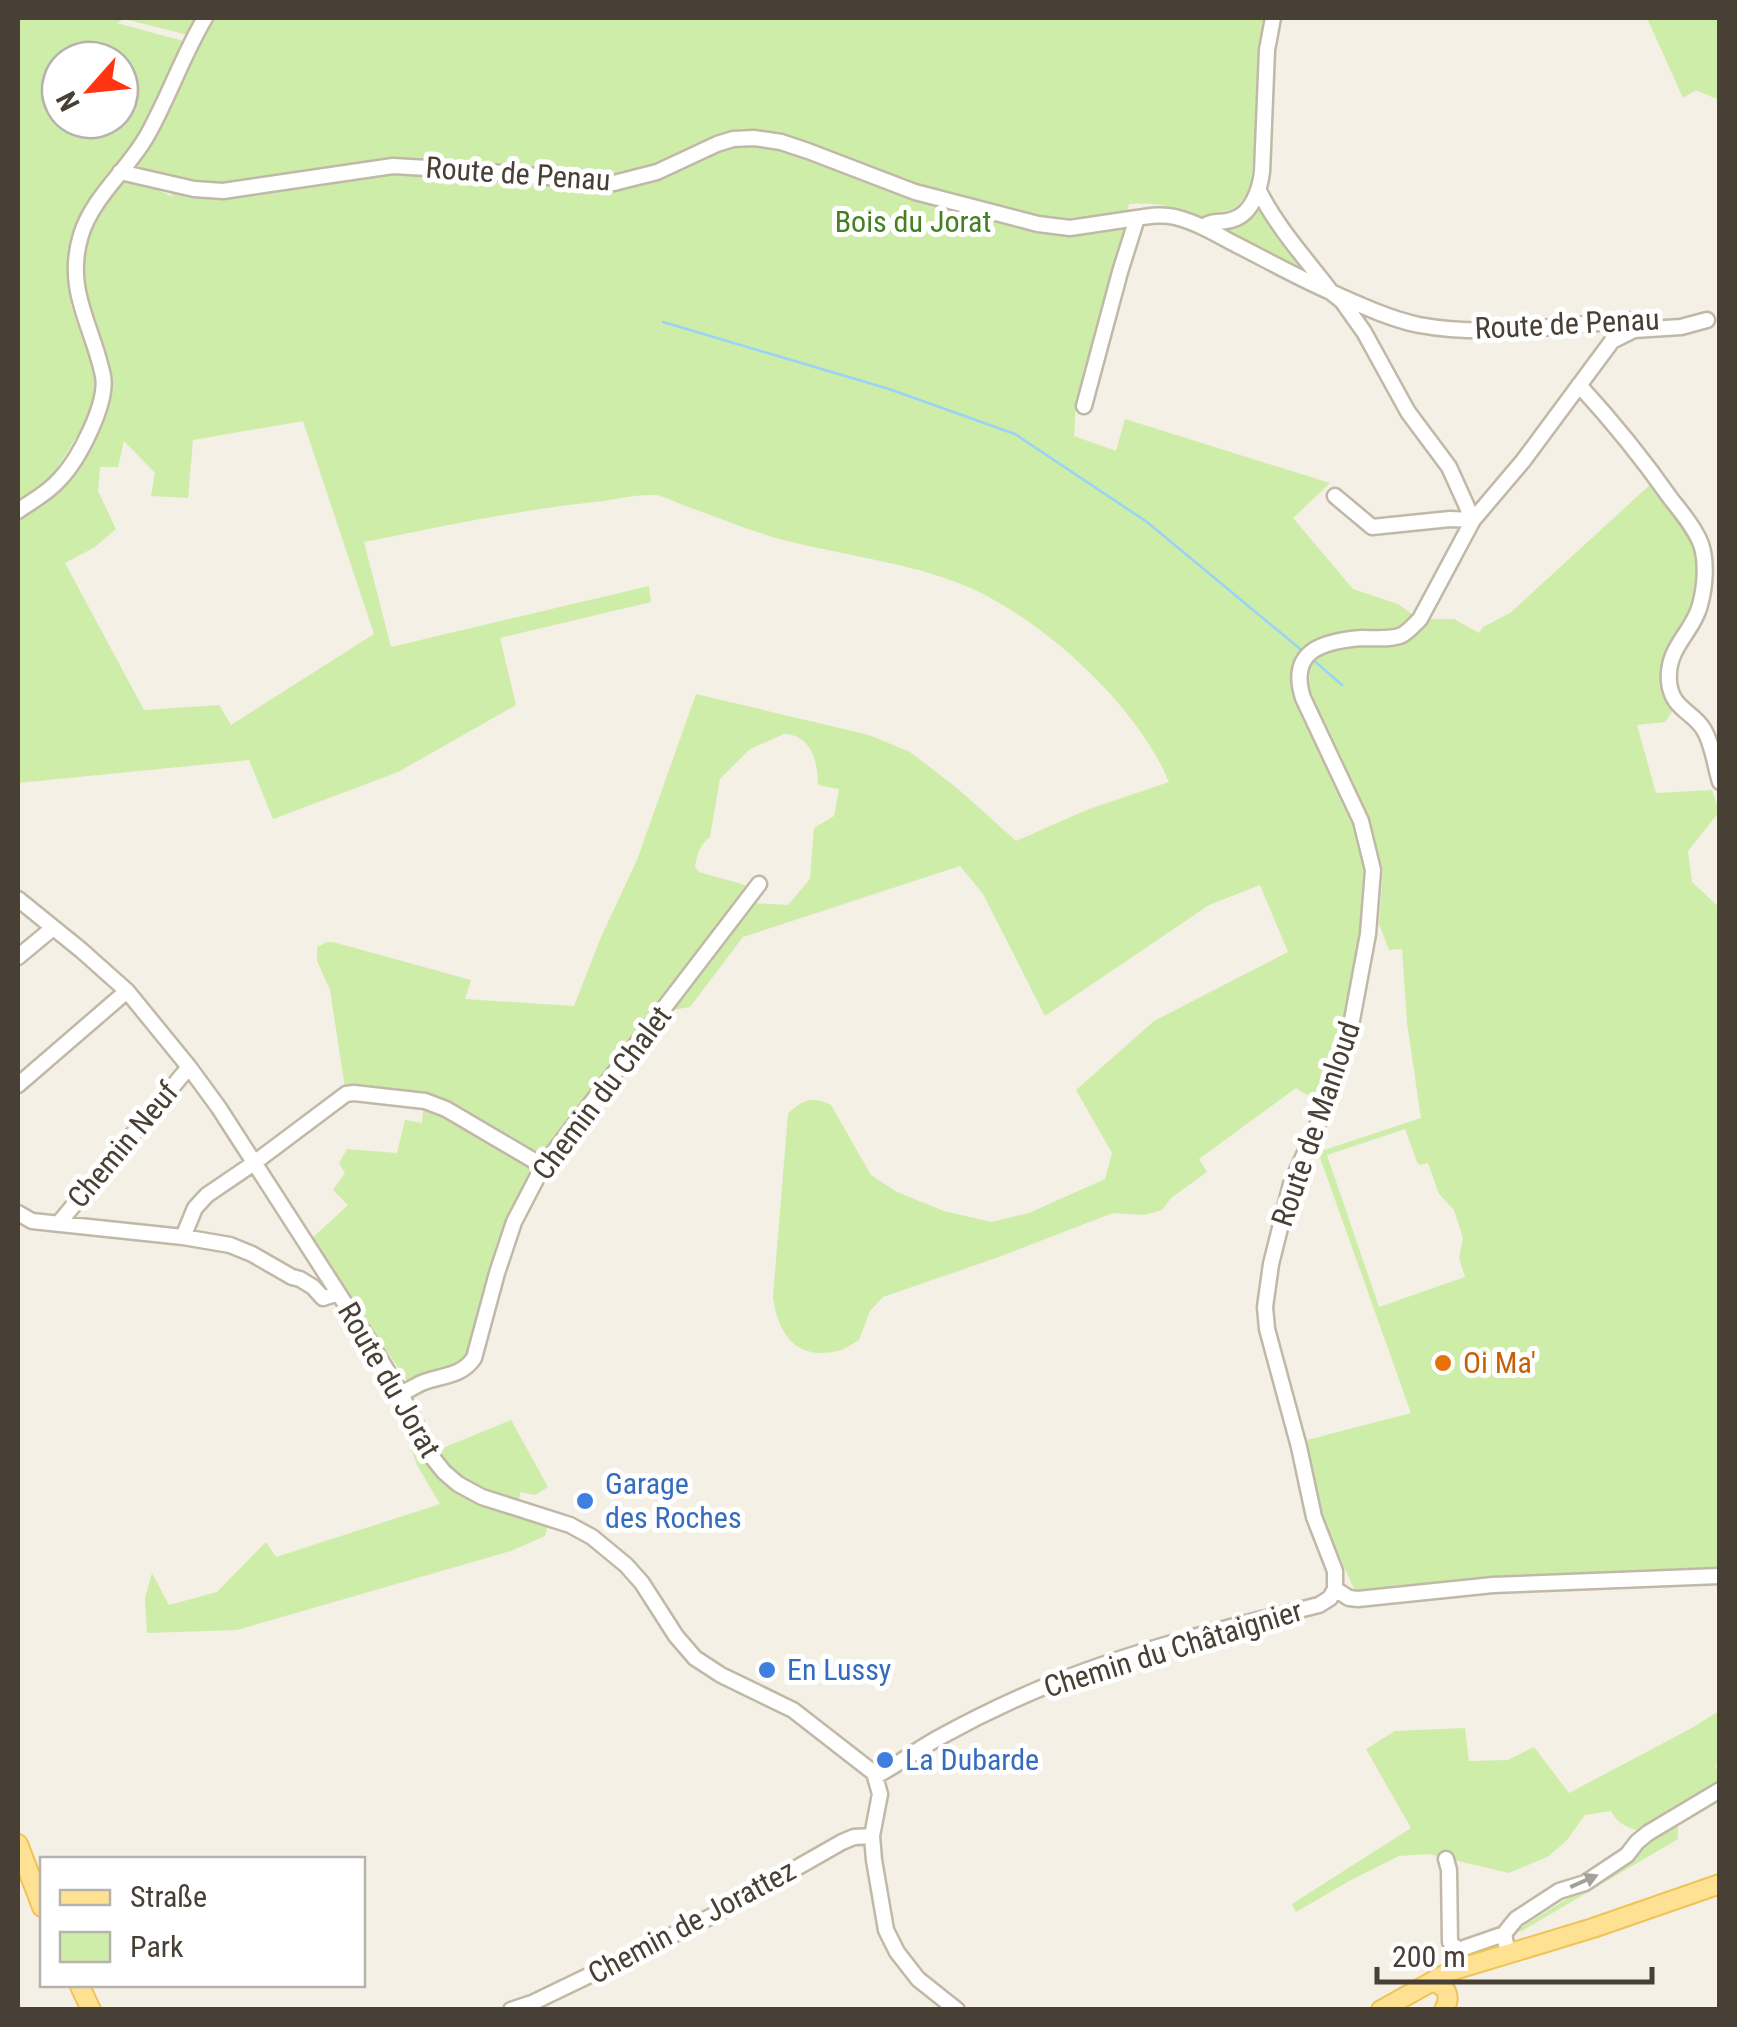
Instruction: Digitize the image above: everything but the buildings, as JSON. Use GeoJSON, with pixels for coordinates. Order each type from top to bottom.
{"type":"FeatureCollection","features":[{"type":"Feature","properties":{"kind":"main road"},"geometry":{"type":"LineString","coordinates":[[18,1844],[40,1902]]}},
{"type":"Feature","properties":{"kind":"main road"},"geometry":{"type":"LineString","coordinates":[[1382,2010],[1445,1973],[1720,1884]]}},
{"type":"Feature","properties":{"kind":"main road"},"geometry":{"type":"LineString","coordinates":[[1448,2004],[1456,1978],[1467,1968]]}},
{"type":"Feature","properties":{"kind":"main road"},"geometry":{"type":"LineString","coordinates":[[1419,2010],[1415,1998],[1425,1985],[1440,1984],[1448,2004]]}},
{"type":"Feature","properties":{"kind":"main road"},"geometry":{"type":"LineString","coordinates":[[80,1987],[91,2010]]}},
{"type":"Feature","properties":{"kind":"street"},"geometry":{"type":"LineString","coordinates":[[18,511],[64,476],[99,411],[104,396],[103,376],[79,303],[77,258],[85,222],[148,134],[205,18]]}},
{"type":"Feature","properties":{"kind":"street"},"geometry":{"type":"LineString","coordinates":[[1203,227],[1209,222],[1239,217],[1260,192],[1273,18]]}},
{"type":"Feature","properties":{"kind":"street","name":"Route de Penau"},"geometry":{"type":"LineString","coordinates":[[120,172],[224,191],[392,166],[614,182],[658,172],[717,144],[754,138],[781,142],[916,192],[1038,224],[1070,228],[1152,215],[1172,216],[1203,227],[1332,293],[1416,324],[1505,331],[1713,317]]}},
{"type":"Feature","properties":{"kind":"street"},"geometry":{"type":"LineString","coordinates":[[1260,192],[1281,228],[1364,332],[1408,412],[1448,467],[1473,520],[1372,527],[1336,496]]}},
{"type":"Feature","properties":{"kind":"street"},"geometry":{"type":"LineString","coordinates":[[1084,406],[1137,218]]}},
{"type":"Feature","properties":{"kind":"street","name":"Route de Manloud"},"geometry":{"type":"LineString","coordinates":[[1335,1588],[1336,1571],[1314,1518],[1267,1329],[1265,1307],[1291,1184],[1332,1092],[1349,1036],[1368,934],[1373,870],[1361,820],[1303,698],[1299,670],[1304,658],[1314,650],[1344,640],[1394,637],[1410,630],[1420,619],[1473,520],[1608,346],[1634,330],[1681,327],[1713,317]]}},
{"type":"Feature","properties":{"kind":"street"},"geometry":{"type":"LineString","coordinates":[[1580,384],[1658,480],[1700,542],[1704,562],[1700,603],[1696,618],[1679,640],[1669,683],[1676,704],[1703,727],[1720,782]]}},
{"type":"Feature","properties":{"kind":"street","name":"Chemin du Chalet"},"geometry":{"type":"LineString","coordinates":[[402,1394],[424,1382],[461,1372],[474,1358],[514,1222],[543,1166],[760,884]]}},
{"type":"Feature","properties":{"kind":"street","name":"Route du Jorat"},"geometry":{"type":"LineString","coordinates":[[18,900],[127,991],[189,1067],[402,1394],[432,1457],[458,1484],[493,1502],[570,1525],[592,1537],[642,1583],[695,1658],[793,1710],[876,1776]]}},
{"type":"Feature","properties":{"kind":"street"},"geometry":{"type":"LineString","coordinates":[[18,956],[53,928]]}},
{"type":"Feature","properties":{"kind":"street"},"geometry":{"type":"LineString","coordinates":[[18,1084],[127,991]]}},
{"type":"Feature","properties":{"kind":"street","name":"Chemin Neuf"},"geometry":{"type":"LineString","coordinates":[[58,1224],[189,1067]]}},
{"type":"Feature","properties":{"kind":"street"},"geometry":{"type":"LineString","coordinates":[[183,1237],[198,1202],[338,1098],[354,1092],[424,1101],[446,1108],[543,1166]]}},
{"type":"Feature","properties":{"kind":"street"},"geometry":{"type":"LineString","coordinates":[[18,1214],[32,1221],[213,1241],[243,1250],[313,1287],[323,1298],[338,1293]]}},
{"type":"Feature","properties":{"kind":"street","name":"Chemin du Châtaignier"},"geometry":{"type":"LineString","coordinates":[[876,1776],[940,1737],[1038,1689],[1198,1635],[1319,1605],[1330,1598],[1335,1588],[1358,1599],[1493,1584],[1720,1576]]}},
{"type":"Feature","properties":{"kind":"street"},"geometry":{"type":"LineString","coordinates":[[876,1776],[880,1800],[872,1836],[883,1920],[891,1940],[918,1978],[957,2010]]}},
{"type":"Feature","properties":{"kind":"street"},"geometry":{"type":"LineString","coordinates":[[1446,1859],[1450,1942],[1458,1950],[1504,1934],[1516,1919],[1559,1892],[1585,1883],[1627,1856],[1648,1833],[1720,1790]]}},
{"type":"Feature","properties":{"kind":"street","name":"Chemin de Jorattez"},"geometry":{"type":"LineString","coordinates":[[512,2010],[532,2004],[712,1916],[842,1842],[872,1836]]}},
{"type":"Feature","properties":{"kind":"street"},"geometry":{"type":"LineString","coordinates":[[1504,1934],[1508,1954]]}},
{"type":"Feature","properties":{"kind":"green space","name":"Bois du Jorat"},"geometry":{"type":"Polygon","coordinates":[[[18,18],[201,18],[188,35],[124,19],[117,23],[198,45],[211,18],[1267,18],[1263,27],[1251,186],[1235,208],[1202,218],[1167,206],[1129,204],[1076,403],[1074,436],[1116,451],[1125,419],[1330,483],[1293,518],[1353,589],[1398,604],[1416,617],[1397,632],[1325,641],[1315,646],[1321,652],[1345,646],[1395,643],[1413,634],[1428,619],[1454,619],[1479,633],[1510,613],[1653,482],[1688,530],[1700,558],[1696,603],[1674,638],[1665,666],[1674,709],[1665,722],[1637,725],[1656,793],[1712,790],[1719,812],[1688,851],[1692,882],[1720,908],[1719,1581],[1521,1586],[1360,1602],[1324,1522],[1307,1440],[1411,1413],[1318,1152],[1421,1118],[1407,1023],[1402,949],[1389,950],[1379,924],[1383,869],[1374,839],[1367,843],[1373,870],[1372,908],[1349,1036],[1325,1106],[1296,1088],[1199,1159],[1207,1172],[1171,1198],[1162,1210],[1144,1215],[1113,1213],[883,1297],[870,1311],[859,1340],[837,1351],[810,1352],[799,1347],[784,1332],[775,1309],[788,1114],[793,1109],[813,1100],[831,1105],[871,1175],[897,1192],[944,1211],[991,1222],[1029,1213],[1105,1179],[1112,1153],[1076,1090],[1154,1021],[1288,952],[1260,885],[1209,905],[1045,1016],[983,894],[960,866],[743,937],[690,1007],[657,1009],[536,1162],[496,1247],[466,1362],[459,1368],[408,1382],[309,1241],[348,1205],[333,1190],[345,1173],[339,1163],[347,1149],[397,1153],[405,1120],[422,1123],[424,1101],[346,1094],[330,990],[317,961],[317,947],[333,942],[471,980],[465,999],[574,1006],[637,860],[696,694],[869,735],[910,752],[1016,841],[1089,809],[1169,782],[1154,752],[1108,691],[1048,636],[984,595],[931,574],[776,538],[648,495],[508,514],[364,542],[391,647],[649,586],[651,602],[500,638],[516,705],[398,772],[273,819],[249,760],[18,783],[18,519],[63,485],[104,416],[109,378],[84,292],[83,249],[99,210],[125,179],[173,197],[157,171],[119,163],[78,218],[69,257],[71,305],[98,377],[93,410],[47,485],[18,505],[18,18]],[[303,421],[193,440],[188,498],[151,496],[155,473],[124,441],[118,467],[100,467],[98,491],[116,529],[95,547],[65,563],[144,710],[219,705],[231,725],[374,634],[303,421]],[[1294,666],[1292,688],[1298,710],[1330,766],[1342,758],[1310,696],[1310,676],[1294,666]],[[784,734],[750,749],[720,779],[710,837],[700,850],[695,867],[699,872],[745,885],[752,903],[788,905],[810,879],[814,828],[834,816],[839,789],[818,785],[811,751],[793,735],[784,734]],[[1405,1129],[1327,1155],[1379,1307],[1465,1277],[1459,1258],[1463,1238],[1454,1210],[1439,1194],[1428,1163],[1417,1162],[1405,1129]]]}},
{"type":"Feature","properties":{"kind":"green space"},"geometry":{"type":"Polygon","coordinates":[[[1647,18],[1719,18],[1719,100],[1696,90],[1683,98],[1647,18]]]}},
{"type":"Feature","properties":{"kind":"green space"},"geometry":{"type":"Polygon","coordinates":[[[1258,205],[1311,277],[1217,228],[1241,223],[1258,205]]]}},
{"type":"Feature","properties":{"kind":"green space"},"geometry":{"type":"Polygon","coordinates":[[[420,1420],[438,1450],[511,1420],[548,1487],[535,1495],[520,1492],[518,1511],[548,1523],[545,1536],[511,1551],[237,1630],[147,1633],[145,1598],[152,1573],[169,1605],[217,1592],[266,1542],[276,1557],[440,1504],[417,1465],[404,1429],[420,1420]]]}},
{"type":"Feature","properties":{"kind":"green space"},"geometry":{"type":"Polygon","coordinates":[[[1719,1711],[1716,1764],[1720,1787],[1648,1833],[1622,1824],[1611,1811],[1585,1815],[1549,1856],[1509,1873],[1428,1854],[1399,1856],[1296,1912],[1292,1904],[1411,1828],[1366,1749],[1395,1731],[1465,1728],[1469,1761],[1508,1760],[1534,1747],[1569,1793],[1719,1711]]]}},
{"type":"Feature","properties":{"kind":"green space"},"geometry":{"type":"Polygon","coordinates":[[[1678,1823],[1678,1839],[1522,1931],[1515,1930],[1565,1900],[1563,1895],[1568,1892],[1576,1894],[1637,1853],[1640,1845],[1646,1846],[1678,1823]]]}},
{"type":"Feature","properties":{"kind":"waterway"},"geometry":{"type":"LineString","coordinates":[[663,322],[889,389],[1015,434],[1147,522],[1305,653]]}},
{"type":"Feature","properties":{"kind":"waterway"},"geometry":{"type":"LineString","coordinates":[[1311,658],[1342,685]]}},
{"type":"Feature","properties":{"kind":"place","name":"Oi Ma'"},"geometry":{"type":"Point","coordinates":[1443,1363]}},
{"type":"Feature","properties":{"kind":"place","name":"Garage des Roches"},"geometry":{"type":"Point","coordinates":[585,1501]}},
{"type":"Feature","properties":{"kind":"place","name":"En Lussy"},"geometry":{"type":"Point","coordinates":[767,1670]}},
{"type":"Feature","properties":{"kind":"place","name":"La Dubarde"},"geometry":{"type":"Point","coordinates":[885,1760]}}]}
